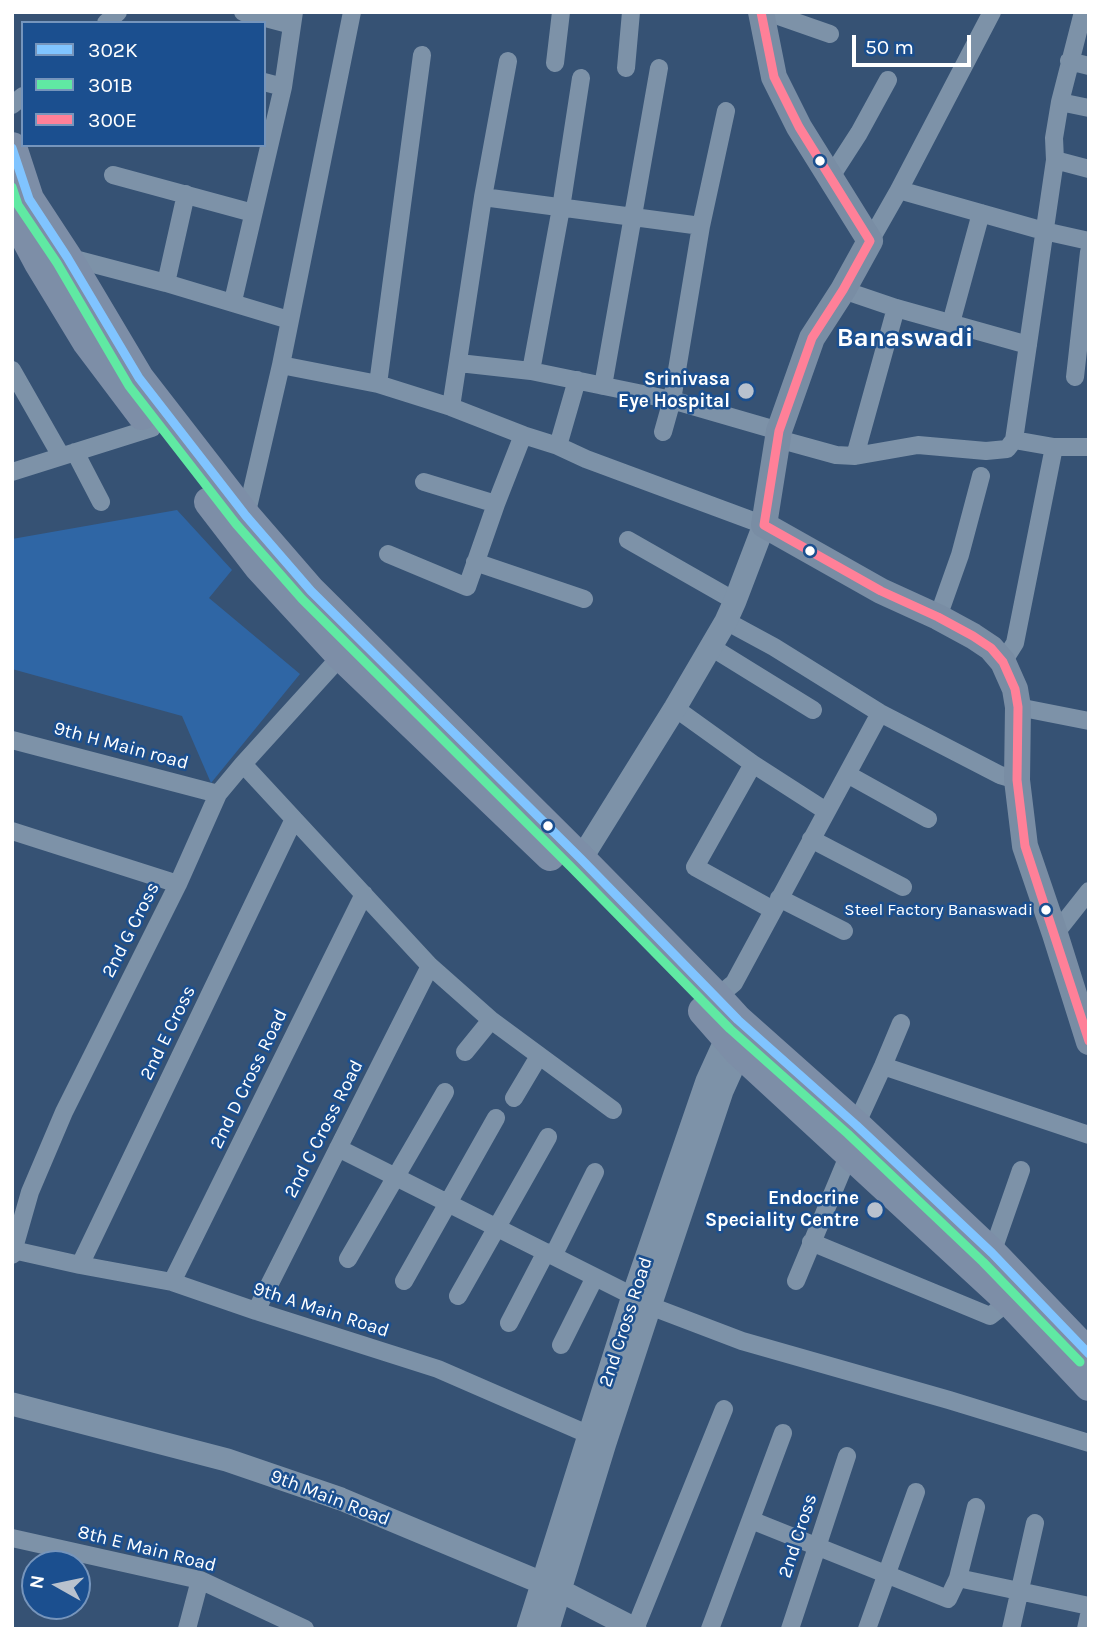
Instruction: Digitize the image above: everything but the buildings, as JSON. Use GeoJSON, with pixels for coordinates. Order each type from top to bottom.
{"type":"FeatureCollection","features":[{"type":"Feature","properties":{"kind":"main road"},"geometry":{"type":"LineString","coordinates":[[761,12],[774,77],[799,127],[870,241],[812,338],[778,435],[764,525],[881,591],[973,636],[991,648],[1003,662],[1015,689],[1018,707],[1017,780],[1025,846],[1089,1042]]}},
{"type":"Feature","properties":{"kind":"main road"},"geometry":{"type":"LineString","coordinates":[[12,146],[29,199],[139,378],[238,523],[259,567],[341,656],[711,1006]]}},
{"type":"Feature","properties":{"kind":"main road"},"geometry":{"type":"LineString","coordinates":[[12,212],[87,342],[152,428],[238,523],[312,591],[581,859],[711,1006],[849,1154],[1009,1301],[1089,1386]]}},
{"type":"Feature","properties":{"kind":"main road"},"geometry":{"type":"LineString","coordinates":[[738,1035],[856,1125],[992,1253],[1089,1354]]}},
{"type":"Feature","properties":{"kind":"street"},"geometry":{"type":"LineString","coordinates":[[233,302],[267,142],[283,88],[293,19],[243,12]]}},
{"type":"Feature","properties":{"kind":"street"},"geometry":{"type":"LineString","coordinates":[[238,523],[281,365],[352,12]]}},
{"type":"Feature","properties":{"kind":"street"},"geometry":{"type":"LineString","coordinates":[[555,63],[561,12]]}},
{"type":"Feature","properties":{"kind":"street"},"geometry":{"type":"LineString","coordinates":[[626,68],[631,12]]}},
{"type":"Feature","properties":{"kind":"street"},"geometry":{"type":"LineString","coordinates":[[767,12],[830,34]]}},
{"type":"Feature","properties":{"kind":"street"},"geometry":{"type":"LineString","coordinates":[[459,363],[531,370],[672,400],[836,455],[855,456],[918,444],[986,450],[1007,449],[1014,440],[1055,160],[1054,138],[1060,102],[1083,12]]}},
{"type":"Feature","properties":{"kind":"street"},"geometry":{"type":"LineString","coordinates":[[870,241],[990,13]]}},
{"type":"Feature","properties":{"kind":"street"},"geometry":{"type":"LineString","coordinates":[[378,384],[422,55]]}},
{"type":"Feature","properties":{"kind":"street"},"geometry":{"type":"LineString","coordinates":[[451,407],[483,197],[508,61]]}},
{"type":"Feature","properties":{"kind":"street"},"geometry":{"type":"LineString","coordinates":[[1069,61],[1089,66]]}},
{"type":"Feature","properties":{"kind":"street"},"geometry":{"type":"LineString","coordinates":[[603,386],[659,68]]}},
{"type":"Feature","properties":{"kind":"street"},"geometry":{"type":"LineString","coordinates":[[531,370],[561,208],[581,78]]}},
{"type":"Feature","properties":{"kind":"street"},"geometry":{"type":"LineString","coordinates":[[830,178],[888,80]]}},
{"type":"Feature","properties":{"kind":"street"},"geometry":{"type":"LineString","coordinates":[[266,83],[283,88]]}},
{"type":"Feature","properties":{"kind":"street"},"geometry":{"type":"LineString","coordinates":[[1060,102],[1089,108]]}},
{"type":"Feature","properties":{"kind":"street"},"geometry":{"type":"LineString","coordinates":[[663,432],[672,400],[701,226],[726,111]]}},
{"type":"Feature","properties":{"kind":"street"},"geometry":{"type":"LineString","coordinates":[[1055,160],[1089,170]]}},
{"type":"Feature","properties":{"kind":"street"},"geometry":{"type":"LineString","coordinates":[[113,175],[253,213]]}},
{"type":"Feature","properties":{"kind":"street"},"geometry":{"type":"LineString","coordinates":[[899,190],[1089,241]]}},
{"type":"Feature","properties":{"kind":"street"},"geometry":{"type":"LineString","coordinates":[[166,282],[186,194]]}},
{"type":"Feature","properties":{"kind":"street"},"geometry":{"type":"LineString","coordinates":[[483,197],[701,226]]}},
{"type":"Feature","properties":{"kind":"street"},"geometry":{"type":"LineString","coordinates":[[951,323],[981,213]]}},
{"type":"Feature","properties":{"kind":"street"},"geometry":{"type":"LineString","coordinates":[[1075,377],[1089,252]]}},
{"type":"Feature","properties":{"kind":"street"},"geometry":{"type":"LineString","coordinates":[[67,257],[166,282],[289,320]]}},
{"type":"Feature","properties":{"kind":"street"},"geometry":{"type":"LineString","coordinates":[[843,290],[896,308],[1028,345]]}},
{"type":"Feature","properties":{"kind":"street"},"geometry":{"type":"LineString","coordinates":[[855,456],[896,308]]}},
{"type":"Feature","properties":{"kind":"street"},"geometry":{"type":"LineString","coordinates":[[281,365],[378,384],[451,407],[764,525],[731,611],[675,708],[581,859]]}},
{"type":"Feature","properties":{"kind":"street"},"geometry":{"type":"LineString","coordinates":[[12,370],[101,502]]}},
{"type":"Feature","properties":{"kind":"street"},"geometry":{"type":"LineString","coordinates":[[558,446],[577,380]]}},
{"type":"Feature","properties":{"kind":"street"},"geometry":{"type":"LineString","coordinates":[[12,472],[152,428]]}},
{"type":"Feature","properties":{"kind":"street"},"geometry":{"type":"LineString","coordinates":[[388,554],[467,587],[523,435]]}},
{"type":"Feature","properties":{"kind":"street"},"geometry":{"type":"LineString","coordinates":[[1014,440],[1054,447],[1089,447]]}},
{"type":"Feature","properties":{"kind":"street"},"geometry":{"type":"LineString","coordinates":[[1003,662],[1015,643],[1054,447]]}},
{"type":"Feature","properties":{"kind":"street"},"geometry":{"type":"LineString","coordinates":[[938,617],[960,555],[981,476]]}},
{"type":"Feature","properties":{"kind":"street"},"geometry":{"type":"LineString","coordinates":[[424,482],[496,504]]}},
{"type":"Feature","properties":{"kind":"street"},"geometry":{"type":"LineString","coordinates":[[628,540],[731,611],[774,647],[880,713],[1000,775],[1017,780]]}},
{"type":"Feature","properties":{"kind":"street"},"geometry":{"type":"LineString","coordinates":[[475,562],[584,599]]}},
{"type":"Feature","properties":{"kind":"street"},"geometry":{"type":"LineString","coordinates":[[711,647],[813,710]]}},
{"type":"Feature","properties":{"kind":"street","name":"2nd G Cross"},"geometry":{"type":"LineString","coordinates":[[12,1255],[21,1190],[64,1112],[178,884],[218,794],[341,656]]}},
{"type":"Feature","properties":{"kind":"street"},"geometry":{"type":"LineString","coordinates":[[1018,707],[1089,721]]}},
{"type":"Feature","properties":{"kind":"street"},"geometry":{"type":"LineString","coordinates":[[675,708],[753,764],[826,811]]}},
{"type":"Feature","properties":{"kind":"street"},"geometry":{"type":"LineString","coordinates":[[711,1006],[734,983],[880,713]]}},
{"type":"Feature","properties":{"kind":"street","name":"9th H Main road"},"geometry":{"type":"LineString","coordinates":[[12,740],[218,794]]}},
{"type":"Feature","properties":{"kind":"street"},"geometry":{"type":"LineString","coordinates":[[243,764],[430,966],[491,1020],[613,1110]]}},
{"type":"Feature","properties":{"kind":"street"},"geometry":{"type":"LineString","coordinates":[[753,764],[695,867],[844,931]]}},
{"type":"Feature","properties":{"kind":"street"},"geometry":{"type":"LineString","coordinates":[[847,774],[928,819]]}},
{"type":"Feature","properties":{"kind":"street","name":"2nd E Cross"},"geometry":{"type":"LineString","coordinates":[[80,1265],[294,819]]}},
{"type":"Feature","properties":{"kind":"street"},"geometry":{"type":"LineString","coordinates":[[12,831],[178,884]]}},
{"type":"Feature","properties":{"kind":"street"},"geometry":{"type":"LineString","coordinates":[[811,839],[903,887]]}},
{"type":"Feature","properties":{"kind":"street"},"geometry":{"type":"LineString","coordinates":[[1055,934],[1089,891]]}},
{"type":"Feature","properties":{"kind":"street","name":"2nd D Cross Road"},"geometry":{"type":"LineString","coordinates":[[172,1282],[364,894]]}},
{"type":"Feature","properties":{"kind":"street","name":"2nd C Cross Road"},"geometry":{"type":"LineString","coordinates":[[256,1311],[430,966]]}},
{"type":"Feature","properties":{"kind":"street"},"geometry":{"type":"LineString","coordinates":[[465,1052],[491,1020]]}},
{"type":"Feature","properties":{"kind":"street"},"geometry":{"type":"LineString","coordinates":[[856,1125],[901,1023]]}},
{"type":"Feature","properties":{"kind":"street","name":"2nd Cross Road"},"geometry":{"type":"LineString","coordinates":[[528,1629],[551,1587],[642,1301],[722,1091],[738,1035]]}},
{"type":"Feature","properties":{"kind":"street"},"geometry":{"type":"LineString","coordinates":[[514,1098],[539,1056]]}},
{"type":"Feature","properties":{"kind":"street"},"geometry":{"type":"LineString","coordinates":[[883,1066],[1089,1135]]}},
{"type":"Feature","properties":{"kind":"street"},"geometry":{"type":"LineString","coordinates":[[348,1259],[445,1092]]}},
{"type":"Feature","properties":{"kind":"street"},"geometry":{"type":"LineString","coordinates":[[404,1281],[496,1118]]}},
{"type":"Feature","properties":{"kind":"street"},"geometry":{"type":"LineString","coordinates":[[458,1296],[548,1137]]}},
{"type":"Feature","properties":{"kind":"street"},"geometry":{"type":"LineString","coordinates":[[338,1148],[642,1301],[741,1341],[1089,1443]]}},
{"type":"Feature","properties":{"kind":"street"},"geometry":{"type":"LineString","coordinates":[[796,1281],[849,1154]]}},
{"type":"Feature","properties":{"kind":"street"},"geometry":{"type":"LineString","coordinates":[[992,1253],[1021,1170]]}},
{"type":"Feature","properties":{"kind":"street"},"geometry":{"type":"LineString","coordinates":[[509,1323],[595,1172]]}},
{"type":"Feature","properties":{"kind":"street"},"geometry":{"type":"LineString","coordinates":[[811,1242],[990,1316],[1009,1301]]}},
{"type":"Feature","properties":{"kind":"street","name":"9th A Main Road"},"geometry":{"type":"LineString","coordinates":[[13,1250],[172,1282],[438,1369],[598,1439]]}},
{"type":"Feature","properties":{"kind":"street"},"geometry":{"type":"LineString","coordinates":[[561,1345],[595,1277]]}},
{"type":"Feature","properties":{"kind":"street","name":"9th Main Road"},"geometry":{"type":"LineString","coordinates":[[12,1404],[228,1460],[341,1499],[551,1587],[635,1629]]}},
{"type":"Feature","properties":{"kind":"street"},"geometry":{"type":"LineString","coordinates":[[635,1629],[723,1409]]}},
{"type":"Feature","properties":{"kind":"street"},"geometry":{"type":"LineString","coordinates":[[710,1629],[783,1433]]}},
{"type":"Feature","properties":{"kind":"street","name":"2nd Cross"},"geometry":{"type":"LineString","coordinates":[[790,1629],[847,1456]]}},
{"type":"Feature","properties":{"kind":"street"},"geometry":{"type":"LineString","coordinates":[[867,1629],[916,1492]]}},
{"type":"Feature","properties":{"kind":"street"},"geometry":{"type":"LineString","coordinates":[[751,1520],[948,1599],[958,1578],[976,1507]]}},
{"type":"Feature","properties":{"kind":"street"},"geometry":{"type":"LineString","coordinates":[[1012,1629],[1035,1523]]}},
{"type":"Feature","properties":{"kind":"street","name":"8th E Main Road"},"geometry":{"type":"LineString","coordinates":[[12,1538],[200,1580],[280,1624],[305,1629]]}},
{"type":"Feature","properties":{"kind":"street"},"geometry":{"type":"LineString","coordinates":[[958,1578],[1089,1606]]}},
{"type":"Feature","properties":{"kind":"street"},"geometry":{"type":"LineString","coordinates":[[187,1629],[200,1580]]}},
{"type":"Feature","properties":{"kind":"street","name":"2nd Cross Road"},"geometry":{"type":"LineString","coordinates":[[548,1629],[551,1587]]}},
{"type":"Feature","properties":{"kind":"street"},"geometry":{"type":"LineString","coordinates":[[1086,1629],[1089,1615]]}},
{"type":"Feature","properties":{"kind":"shaded area"},"geometry":{"type":"Polygon","coordinates":[[[177,510],[232,570],[209,598],[300,674],[211,783],[182,716],[12,669],[12,539],[177,510]]]}},
{"type":"Feature","properties":{"kind":"transit line","name":"300E"},"geometry":{"type":"LineString","coordinates":[[761,12],[774,77],[799,127],[870,241],[812,338],[779,431],[764,525],[881,591],[973,636],[991,648],[1003,662],[1015,689],[1018,707],[1017,780],[1025,846],[1089,1041]]}},
{"type":"Feature","properties":{"kind":"transit line","name":"302K"},"geometry":{"type":"LineString","coordinates":[[12,148],[29,199],[139,378],[246,516],[311,591],[581,859],[738,1020],[856,1125],[992,1253],[1089,1354]]}},
{"type":"Feature","properties":{"kind":"transit line","name":"301B"},"geometry":{"type":"LineString","coordinates":[[12,187],[18,205],[57,263],[129,386],[236,524],[302,599],[730,1029],[848,1134],[983,1262],[1080,1362]]}},
{"type":"Feature","properties":{"kind":"place","name":"Srinivasa Eye Hospital"},"geometry":{"type":"Point","coordinates":[746,391]}},
{"type":"Feature","properties":{"kind":"place","name":"Steel Factory Banaswadi"},"geometry":{"type":"Point","coordinates":[1046,910]}},
{"type":"Feature","properties":{"kind":"place","name":"Endocrine Speciality Centre"},"geometry":{"type":"Point","coordinates":[875,1210]}},
{"type":"Feature","properties":{"kind":"district","name":"Banaswadi"},"geometry":{"type":"Point","coordinates":[905,339]}}]}
